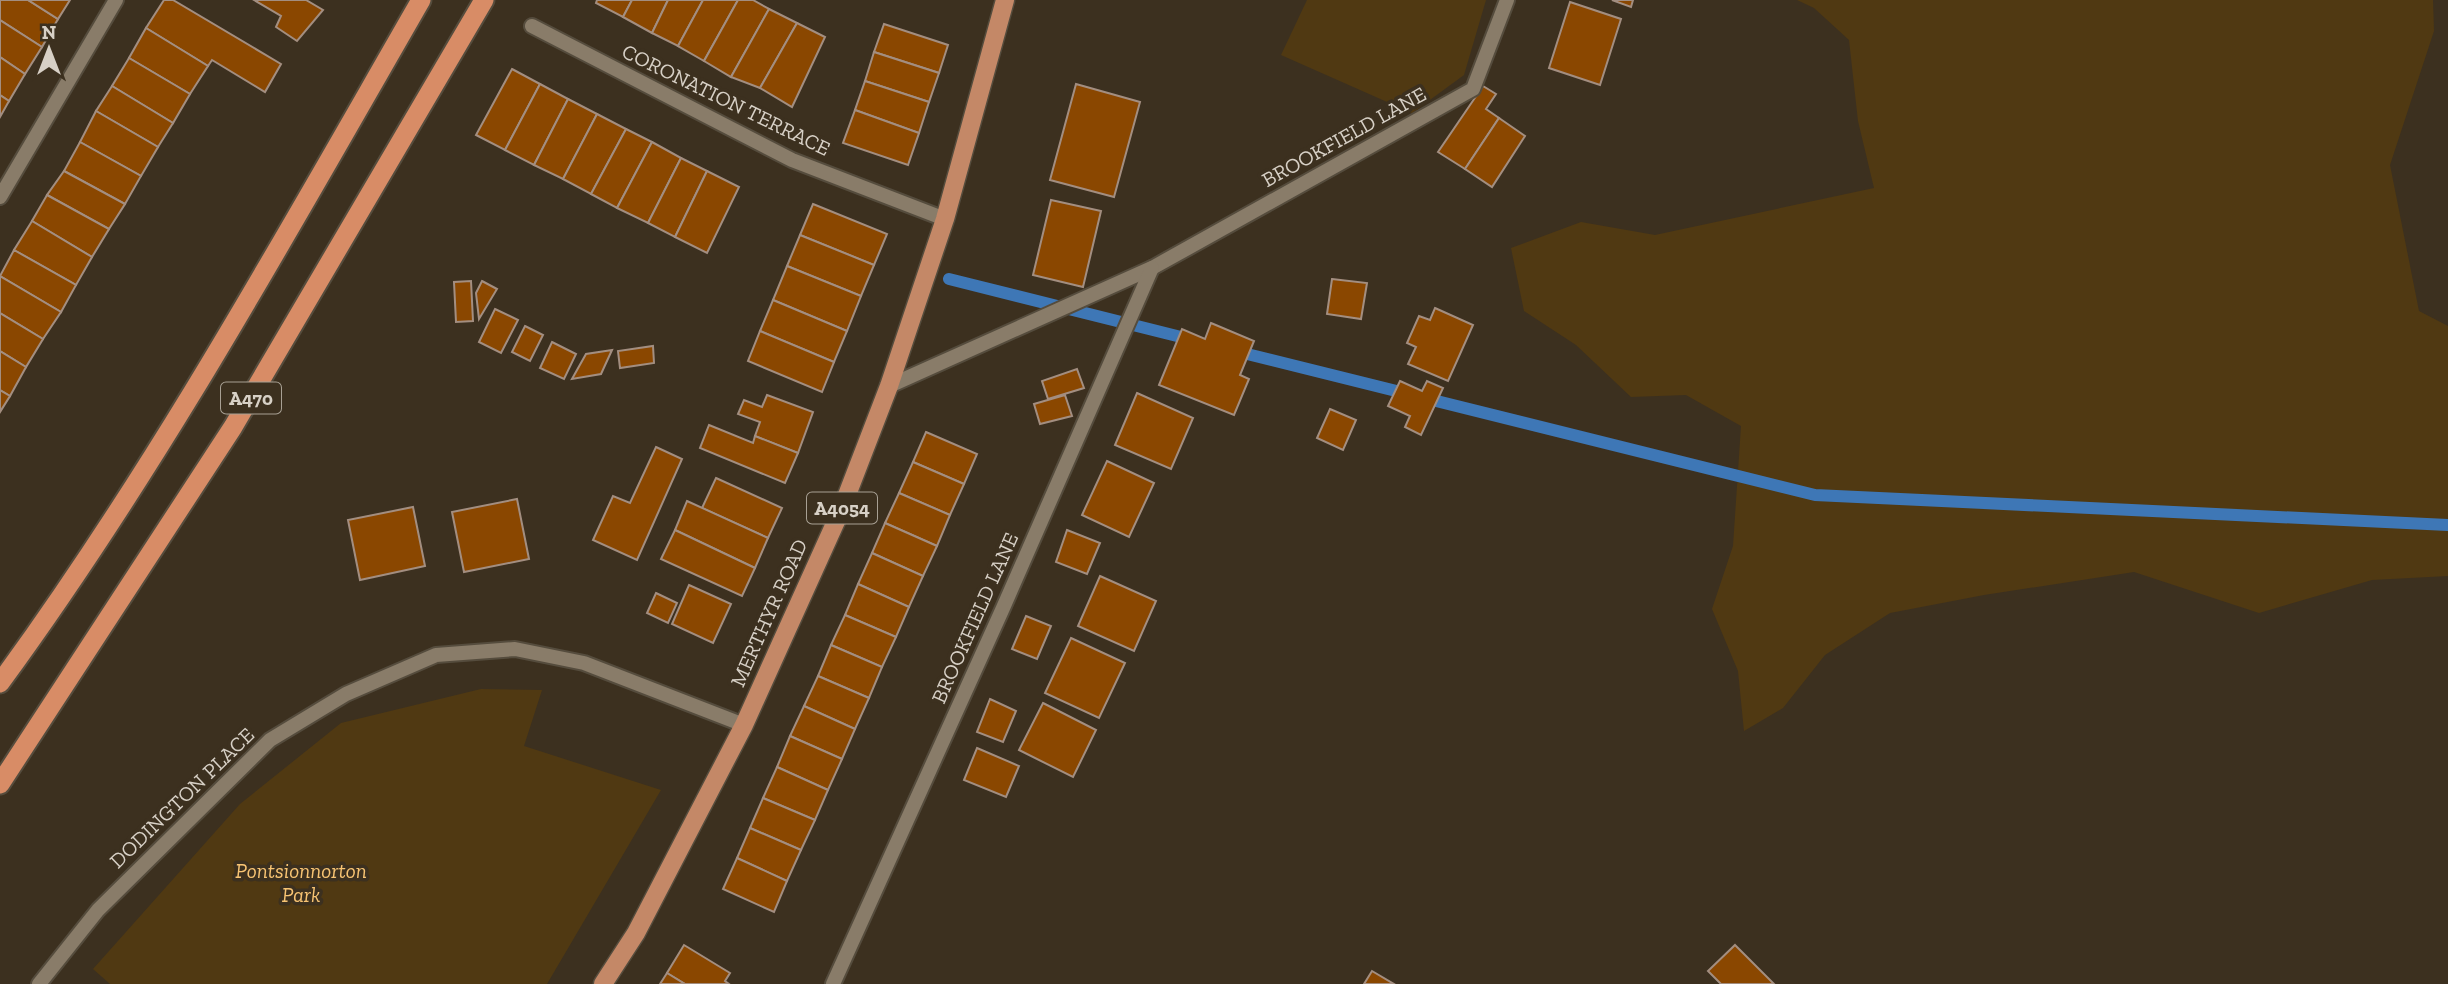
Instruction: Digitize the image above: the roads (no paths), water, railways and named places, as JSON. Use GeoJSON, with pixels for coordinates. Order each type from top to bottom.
{"type":"FeatureCollection","features":[{"type":"Feature","properties":{"kind":"highway","name":"A470"},"geometry":{"type":"LineString","coordinates":[[0,683],[59,602],[230,331],[421,0]]}},
{"type":"Feature","properties":{"kind":"highway","name":"A470"},"geometry":{"type":"LineString","coordinates":[[0,784],[233,427],[484,0]]}},
{"type":"Feature","properties":{"kind":"main road","name":"MERTHYR ROAD"},"geometry":{"type":"LineString","coordinates":[[603,984],[636,933],[744,725],[842,508],[889,386],[945,219],[1005,0]]}},
{"type":"Feature","properties":{"kind":"street"},"geometry":{"type":"LineString","coordinates":[[0,197],[116,0]]}},
{"type":"Feature","properties":{"kind":"street","name":"BROOKFIELD LANE"},"geometry":{"type":"LineString","coordinates":[[889,386],[1152,268],[1472,89],[1507,0]]}},
{"type":"Feature","properties":{"kind":"street","name":"CORONATION TERRACE"},"geometry":{"type":"LineString","coordinates":[[532,26],[792,160],[945,219]]}},
{"type":"Feature","properties":{"kind":"street","name":"BROOKFIELD LANE"},"geometry":{"type":"LineString","coordinates":[[834,984],[992,634],[1152,268]]}},
{"type":"Feature","properties":{"kind":"street","name":"DODINGTON PLACE"},"geometry":{"type":"LineString","coordinates":[[39,984],[98,910],[270,740],[346,694],[436,655],[515,649],[583,663],[744,725]]}},
{"type":"Feature","properties":{"kind":"waterway"},"geometry":{"type":"LineString","coordinates":[[949,279],[1193,340]]}},
{"type":"Feature","properties":{"kind":"waterway"},"geometry":{"type":"LineString","coordinates":[[1235,351],[1815,495],[2448,525]]}},
{"type":"Feature","properties":{"kind":"park label","name":"Pontsionnorton Park"},"geometry":{"type":"Point","coordinates":[301,883]}}]}
